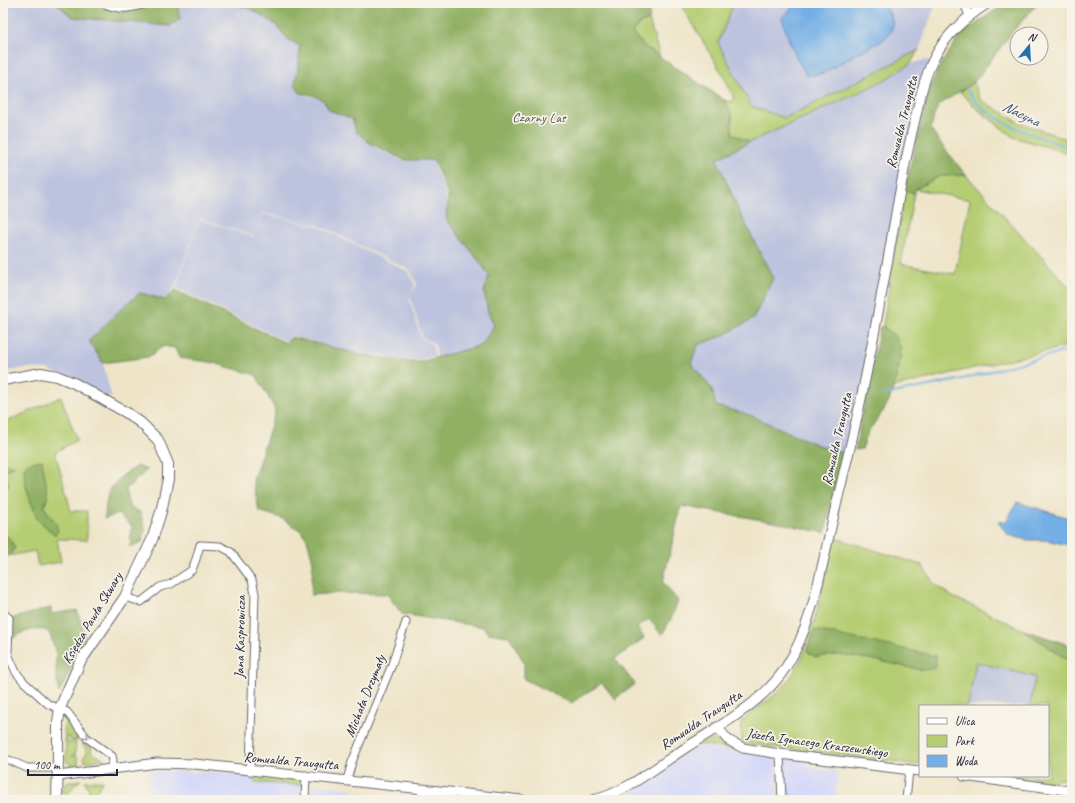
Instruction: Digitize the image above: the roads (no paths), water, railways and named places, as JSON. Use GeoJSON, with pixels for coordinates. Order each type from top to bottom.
{"type":"FeatureCollection","features":[{"type":"Feature","properties":{"kind":"main road","name":"Księdza Pawła Skwary"},"geometry":{"type":"LineString","coordinates":[[3,380],[33,374],[57,376],[65,379],[131,416],[150,431],[161,444],[168,464],[168,479],[161,512],[152,540],[125,597],[80,662],[60,708],[58,722],[57,800]]}},
{"type":"Feature","properties":{"kind":"street"},"geometry":{"type":"LineString","coordinates":[[102,3],[120,9],[132,8],[149,3]]}},
{"type":"Feature","properties":{"kind":"street"},"geometry":{"type":"LineString","coordinates":[[964,3],[969,16]]}},
{"type":"Feature","properties":{"kind":"street","name":"Romualda Traugutta"},"geometry":{"type":"LineString","coordinates":[[593,800],[606,799],[749,706],[775,682],[786,668],[795,652],[804,630],[821,568],[857,416],[884,283],[908,149],[922,88],[933,60],[954,29],[969,16],[988,3]]}},
{"type":"Feature","properties":{"kind":"street","name":"Jana Kasprowicza"},"geometry":{"type":"LineString","coordinates":[[125,597],[141,602],[160,587],[171,584],[192,570],[200,545],[220,546],[231,552],[252,580],[255,596],[250,770]]}},
{"type":"Feature","properties":{"kind":"street"},"geometry":{"type":"LineString","coordinates":[[3,613],[9,618],[8,654],[16,672],[24,682],[48,704],[68,712],[87,738],[112,756],[113,760],[110,769]]}},
{"type":"Feature","properties":{"kind":"street","name":"Michała Drzymały"},"geometry":{"type":"LineString","coordinates":[[347,780],[352,762],[391,667],[406,622]]}},
{"type":"Feature","properties":{"kind":"street","name":"Józefa Ignacego Kraszewskiego"},"geometry":{"type":"LineString","coordinates":[[717,727],[725,738],[738,746],[780,754],[919,771]]}},
{"type":"Feature","properties":{"kind":"street"},"geometry":{"type":"LineString","coordinates":[[780,754],[782,800]]}},
{"type":"Feature","properties":{"kind":"street"},"geometry":{"type":"LineString","coordinates":[[3,760],[15,762],[27,768],[58,772]]}},
{"type":"Feature","properties":{"kind":"street","name":"Romualda Traugutta"},"geometry":{"type":"LineString","coordinates":[[58,772],[110,769],[157,763],[195,764],[520,800]]}},
{"type":"Feature","properties":{"kind":"street"},"geometry":{"type":"LineString","coordinates":[[906,800],[909,770]]}},
{"type":"Feature","properties":{"kind":"street"},"geometry":{"type":"LineString","coordinates":[[305,800],[306,776]]}},
{"type":"Feature","properties":{"kind":"street"},"geometry":{"type":"LineString","coordinates":[[971,777],[1072,791]]}},
{"type":"Feature","properties":{"kind":"street"},"geometry":{"type":"LineString","coordinates":[[421,800],[422,789]]}},
{"type":"Feature","properties":{"kind":"water"},"geometry":{"type":"Polygon","coordinates":[[[799,3],[883,3],[891,16],[893,24],[891,31],[882,41],[824,73],[807,76],[792,48],[782,18],[789,10],[799,3]]]}},
{"type":"Feature","properties":{"kind":"water"},"geometry":{"type":"Polygon","coordinates":[[[1017,502],[1072,519],[1072,546],[1047,540],[1027,540],[1008,535],[998,522],[1006,522],[1017,502]]]}},
{"type":"Feature","properties":{"kind":"waterway","name":"Nacyna"},"geometry":{"type":"LineString","coordinates":[[967,89],[976,102],[996,118],[1021,130],[1072,148]]}},
{"type":"Feature","properties":{"kind":"waterway"},"geometry":{"type":"LineString","coordinates":[[883,395],[963,379],[1072,349]]}},
{"type":"Feature","properties":{"kind":"park label","name":"Czarny Las"},"geometry":{"type":"Point","coordinates":[539,117]}}]}
